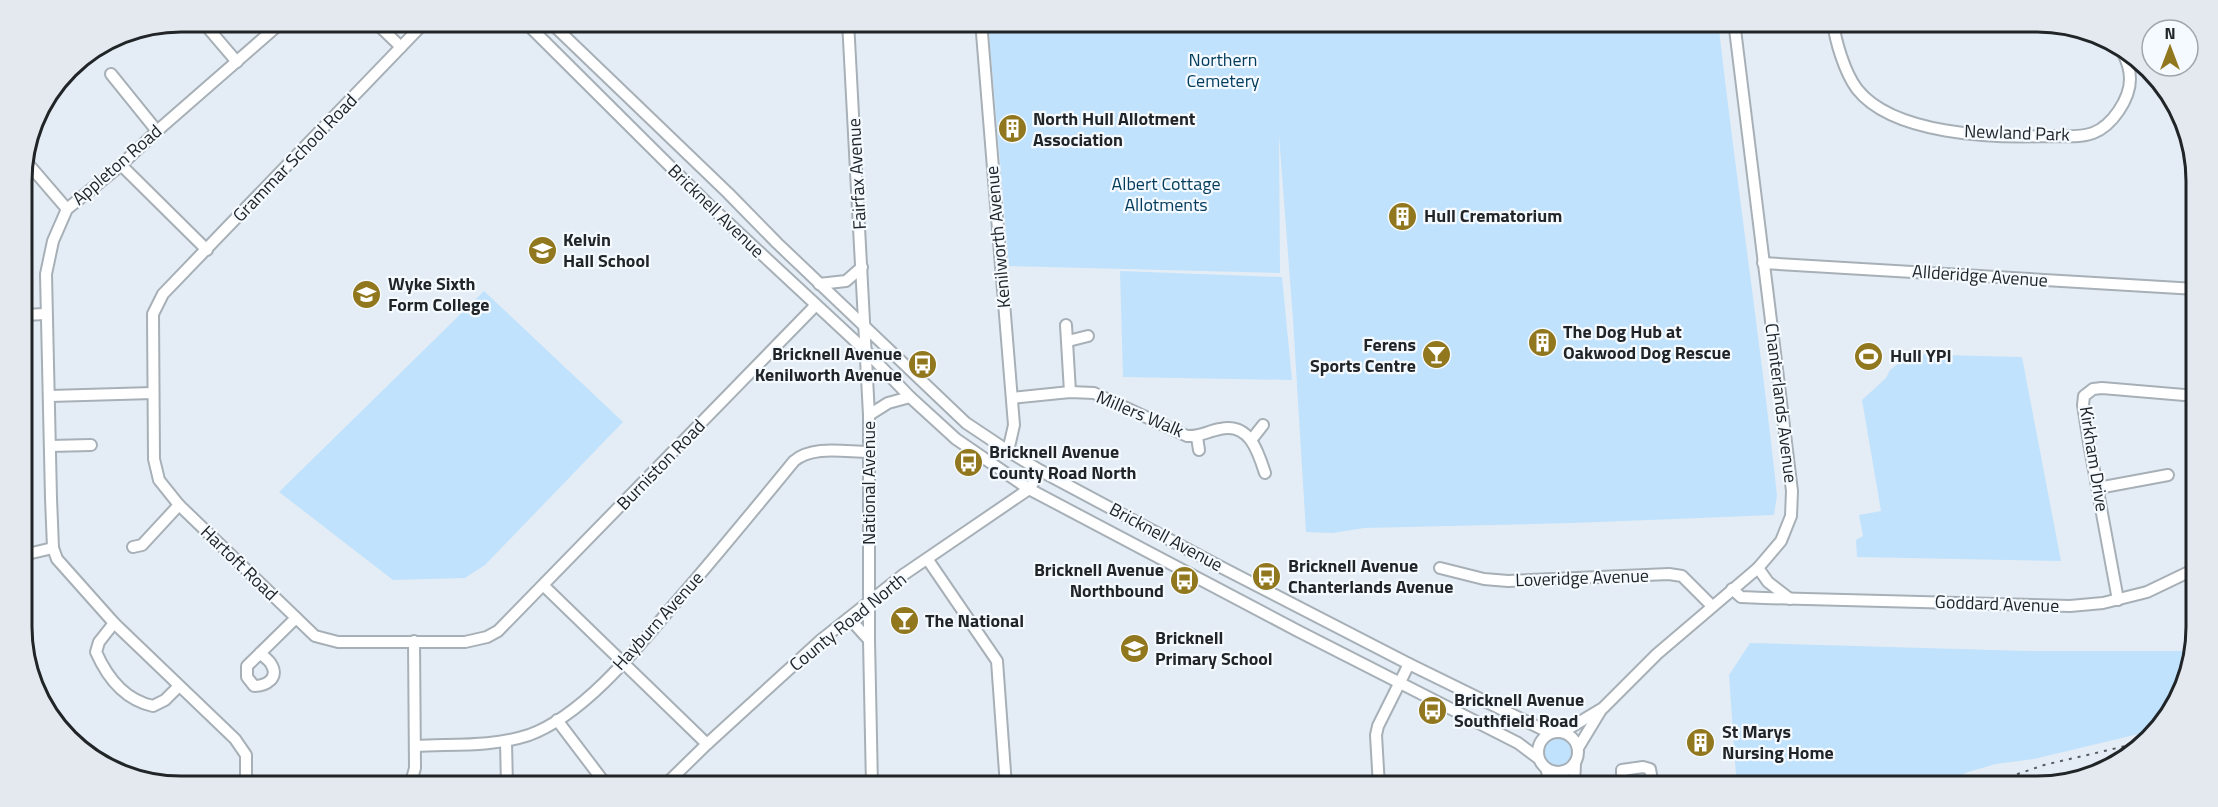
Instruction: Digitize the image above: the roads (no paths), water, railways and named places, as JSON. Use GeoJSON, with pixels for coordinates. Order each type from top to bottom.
{"type":"FeatureCollection","features":[{"type":"Feature","properties":{"kind":"street"},"geometry":{"type":"LineString","coordinates":[[211,32],[237,62]]}},
{"type":"Feature","properties":{"kind":"street","name":"Appleton Road"},"geometry":{"type":"LineString","coordinates":[[246,776],[246,755],[235,739],[114,623],[66,572],[57,559],[53,548],[46,274],[54,241],[67,209],[121,165],[271,32]]}},
{"type":"Feature","properties":{"kind":"street"},"geometry":{"type":"LineString","coordinates":[[385,32],[401,47]]}},
{"type":"Feature","properties":{"kind":"street","name":"Grammar School Road"},"geometry":{"type":"LineString","coordinates":[[163,294],[415,32]]}},
{"type":"Feature","properties":{"kind":"street","name":"Bricknell Avenue"},"geometry":{"type":"LineString","coordinates":[[535,32],[696,193],[867,352],[910,398],[956,439],[1029,489],[1518,743],[1538,758]]}},
{"type":"Feature","properties":{"kind":"street","name":"Bricknell Avenue"},"geometry":{"type":"LineString","coordinates":[[561,32],[819,284],[966,423],[1041,471],[1409,664],[1550,733]]}},
{"type":"Feature","properties":{"kind":"street","name":"Fairfax Avenue"},"geometry":{"type":"LineString","coordinates":[[849,32],[865,327]]}},
{"type":"Feature","properties":{"kind":"street","name":"Kenilworth Avenue"},"geometry":{"type":"LineString","coordinates":[[982,32],[1014,425],[1008,452]]}},
{"type":"Feature","properties":{"kind":"street","name":"Chanterlands Avenue"},"geometry":{"type":"LineString","coordinates":[[1563,732],[1602,708],[1657,654],[1758,568],[1780,541],[1791,516],[1792,491],[1735,32]]}},
{"type":"Feature","properties":{"kind":"street","name":"Newland Park"},"geometry":{"type":"LineString","coordinates":[[1835,32],[1838,48],[1857,89],[1883,112],[1920,125],[1980,136],[2034,137],[2093,133],[2110,122],[2128,93],[2129,68],[2127,61]]}},
{"type":"Feature","properties":{"kind":"street"},"geometry":{"type":"LineString","coordinates":[[589,84],[602,70]]}},
{"type":"Feature","properties":{"kind":"street"},"geometry":{"type":"LineString","coordinates":[[111,74],[157,131]]}},
{"type":"Feature","properties":{"kind":"street"},"geometry":{"type":"LineString","coordinates":[[121,165],[207,250]]}},
{"type":"Feature","properties":{"kind":"street"},"geometry":{"type":"LineString","coordinates":[[32,169],[67,209]]}},
{"type":"Feature","properties":{"kind":"street","name":"Allderidge Avenue"},"geometry":{"type":"LineString","coordinates":[[1763,263],[2186,289]]}},
{"type":"Feature","properties":{"kind":"street"},"geometry":{"type":"LineString","coordinates":[[819,284],[846,281],[862,267]]}},
{"type":"Feature","properties":{"kind":"street","name":"Hartoft Road"},"geometry":{"type":"LineString","coordinates":[[163,294],[153,314],[154,459],[159,480],[179,505],[296,618],[315,636],[338,642],[465,642],[487,637],[508,623]]}},
{"type":"Feature","properties":{"kind":"street","name":"Burniston Road"},"geometry":{"type":"LineString","coordinates":[[508,623],[815,306]]}},
{"type":"Feature","properties":{"kind":"street"},"geometry":{"type":"LineString","coordinates":[[32,315],[46,314]]}},
{"type":"Feature","properties":{"kind":"street"},"geometry":{"type":"LineString","coordinates":[[1066,325],[1070,392]]}},
{"type":"Feature","properties":{"kind":"street","name":"National Avenue"},"geometry":{"type":"LineString","coordinates":[[865,327],[869,415],[868,604],[872,776]]}},
{"type":"Feature","properties":{"kind":"street"},"geometry":{"type":"LineString","coordinates":[[1068,340],[1088,336]]}},
{"type":"Feature","properties":{"kind":"street","name":"Kirkham Drive"},"geometry":{"type":"LineString","coordinates":[[2118,600],[2083,405],[2084,396],[2093,389],[2103,388],[2186,395]]}},
{"type":"Feature","properties":{"kind":"street","name":"Millers Walk"},"geometry":{"type":"LineString","coordinates":[[1012,398],[1070,392],[1094,393],[1187,436],[1197,436],[1221,428],[1229,428],[1237,429],[1252,439]]}},
{"type":"Feature","properties":{"kind":"street"},"geometry":{"type":"LineString","coordinates":[[50,396],[153,393]]}},
{"type":"Feature","properties":{"kind":"street"},"geometry":{"type":"LineString","coordinates":[[869,415],[888,403],[910,398]]}},
{"type":"Feature","properties":{"kind":"street"},"geometry":{"type":"LineString","coordinates":[[956,439],[966,423]]}},
{"type":"Feature","properties":{"kind":"street"},"geometry":{"type":"LineString","coordinates":[[1263,425],[1252,439],[1266,473]]}},
{"type":"Feature","properties":{"kind":"street","name":"Millers Walk"},"geometry":{"type":"LineString","coordinates":[[1197,436],[1199,450]]}},
{"type":"Feature","properties":{"kind":"street"},"geometry":{"type":"LineString","coordinates":[[50,446],[91,445]]}},
{"type":"Feature","properties":{"kind":"street","name":"Hayburn Avenue"},"geometry":{"type":"LineString","coordinates":[[416,746],[506,741],[531,734],[557,720],[594,692],[624,661],[802,454],[869,452]]}},
{"type":"Feature","properties":{"kind":"street","name":"County Road North"},"geometry":{"type":"LineString","coordinates":[[675,776],[821,640],[903,575],[1029,489],[1041,471]]}},
{"type":"Feature","properties":{"kind":"street"},"geometry":{"type":"LineString","coordinates":[[2098,488],[2168,475]]}},
{"type":"Feature","properties":{"kind":"street"},"geometry":{"type":"LineString","coordinates":[[1068,509],[1078,489]]}},
{"type":"Feature","properties":{"kind":"street"},"geometry":{"type":"LineString","coordinates":[[133,548],[142,545],[179,505]]}},
{"type":"Feature","properties":{"kind":"street"},"geometry":{"type":"LineString","coordinates":[[32,553],[53,548]]}},
{"type":"Feature","properties":{"kind":"street"},"geometry":{"type":"LineString","coordinates":[[928,560],[996,661],[1005,776]]}},
{"type":"Feature","properties":{"kind":"street","name":"Loveridge Avenue"},"geometry":{"type":"LineString","coordinates":[[1440,568],[1484,579],[1508,581],[1676,575],[1687,580],[1713,606]]}},
{"type":"Feature","properties":{"kind":"street"},"geometry":{"type":"LineString","coordinates":[[1758,568],[1768,582],[1790,598]]}},
{"type":"Feature","properties":{"kind":"street"},"geometry":{"type":"LineString","coordinates":[[1220,590],[1230,571]]}},
{"type":"Feature","properties":{"kind":"street","name":"Goddard Avenue"},"geometry":{"type":"LineString","coordinates":[[1732,589],[1741,597],[2070,606],[2118,600],[2147,592],[2186,573]]}},
{"type":"Feature","properties":{"kind":"street"},"geometry":{"type":"LineString","coordinates":[[544,586],[624,661],[707,744]]}},
{"type":"Feature","properties":{"kind":"street"},"geometry":{"type":"LineString","coordinates":[[260,653],[296,618]]}},
{"type":"Feature","properties":{"kind":"street"},"geometry":{"type":"LineString","coordinates":[[849,618],[869,640]]}},
{"type":"Feature","properties":{"kind":"street"},"geometry":{"type":"LineString","coordinates":[[114,623],[99,642],[96,652],[104,669],[116,685],[140,703],[153,706],[165,700],[179,687]]}},
{"type":"Feature","properties":{"kind":"street"},"geometry":{"type":"LineString","coordinates":[[413,776],[416,746],[414,641]]}},
{"type":"Feature","properties":{"kind":"street"},"geometry":{"type":"LineString","coordinates":[[1378,775],[1376,735],[1378,726],[1409,664]]}},
{"type":"Feature","properties":{"kind":"street","name":"Chanterlands Avenue"},"geometry":{"type":"LineString","coordinates":[[1578,748],[1602,708]]}},
{"type":"Feature","properties":{"kind":"street"},"geometry":{"type":"LineString","coordinates":[[557,720],[599,776]]}},
{"type":"Feature","properties":{"kind":"street"},"geometry":{"type":"LineString","coordinates":[[1548,775],[1546,768],[1538,758],[1538,749],[1542,739],[1550,733],[1563,732],[1573,738],[1578,748],[1574,775]]}},
{"type":"Feature","properties":{"kind":"street"},"geometry":{"type":"LineString","coordinates":[[506,741],[507,776]]}},
{"type":"Feature","properties":{"kind":"street"},"geometry":{"type":"LineString","coordinates":[[1546,768],[1555,772],[1568,770],[1575,763]]}},
{"type":"Feature","properties":{"kind":"street"},"geometry":{"type":"LineString","coordinates":[[1622,775],[1622,770],[1642,767],[1650,769],[1651,775]]}},
{"type":"Feature","properties":{"kind":"railway"},"geometry":{"type":"LineString","coordinates":[[2015,775],[2044,765],[2127,746]]}},
{"type":"Feature","properties":{"kind":"place","name":"North Hull Allotment Association"},"geometry":{"type":"Point","coordinates":[1012,129]}},
{"type":"Feature","properties":{"kind":"place","name":"Hull Crematorium"},"geometry":{"type":"Point","coordinates":[1403,216]}},
{"type":"Feature","properties":{"kind":"place","name":"Kelvin Hall School"},"geometry":{"type":"Point","coordinates":[542,250]}},
{"type":"Feature","properties":{"kind":"place","name":"Wyke Sixth Form College"},"geometry":{"type":"Point","coordinates":[367,294]}},
{"type":"Feature","properties":{"kind":"place","name":"The Dog Hub at Oakwood Dog Rescue"},"geometry":{"type":"Point","coordinates":[1542,342]}},
{"type":"Feature","properties":{"kind":"place","name":"Ferens Sports Centre"},"geometry":{"type":"Point","coordinates":[1437,355]}},
{"type":"Feature","properties":{"kind":"place","name":"Hull YPI"},"geometry":{"type":"Point","coordinates":[1869,356]}},
{"type":"Feature","properties":{"kind":"place","name":"Bricknell Avenue Kenilworth Avenue"},"geometry":{"type":"Point","coordinates":[923,364]}},
{"type":"Feature","properties":{"kind":"place","name":"Bricknell Avenue County Road North"},"geometry":{"type":"Point","coordinates":[968,462]}},
{"type":"Feature","properties":{"kind":"place","name":"Bricknell Avenue Chanterlands Avenue"},"geometry":{"type":"Point","coordinates":[1267,576]}},
{"type":"Feature","properties":{"kind":"place","name":"Bricknell Avenue Northbound"},"geometry":{"type":"Point","coordinates":[1185,580]}},
{"type":"Feature","properties":{"kind":"place","name":"The National"},"geometry":{"type":"Point","coordinates":[904,621]}},
{"type":"Feature","properties":{"kind":"place","name":"Bricknell Primary School"},"geometry":{"type":"Point","coordinates":[1134,648]}},
{"type":"Feature","properties":{"kind":"place","name":"Bricknell Avenue Southfield Road"},"geometry":{"type":"Point","coordinates":[1433,710]}},
{"type":"Feature","properties":{"kind":"place","name":"St Marys Nursing Home"},"geometry":{"type":"Point","coordinates":[1701,742]}},
{"type":"Feature","properties":{"kind":"park label","name":"Northern Cemetery"},"geometry":{"type":"Point","coordinates":[1223,70]}},
{"type":"Feature","properties":{"kind":"park label","name":"Albert Cottage Allotments"},"geometry":{"type":"Point","coordinates":[1166,194]}}]}
